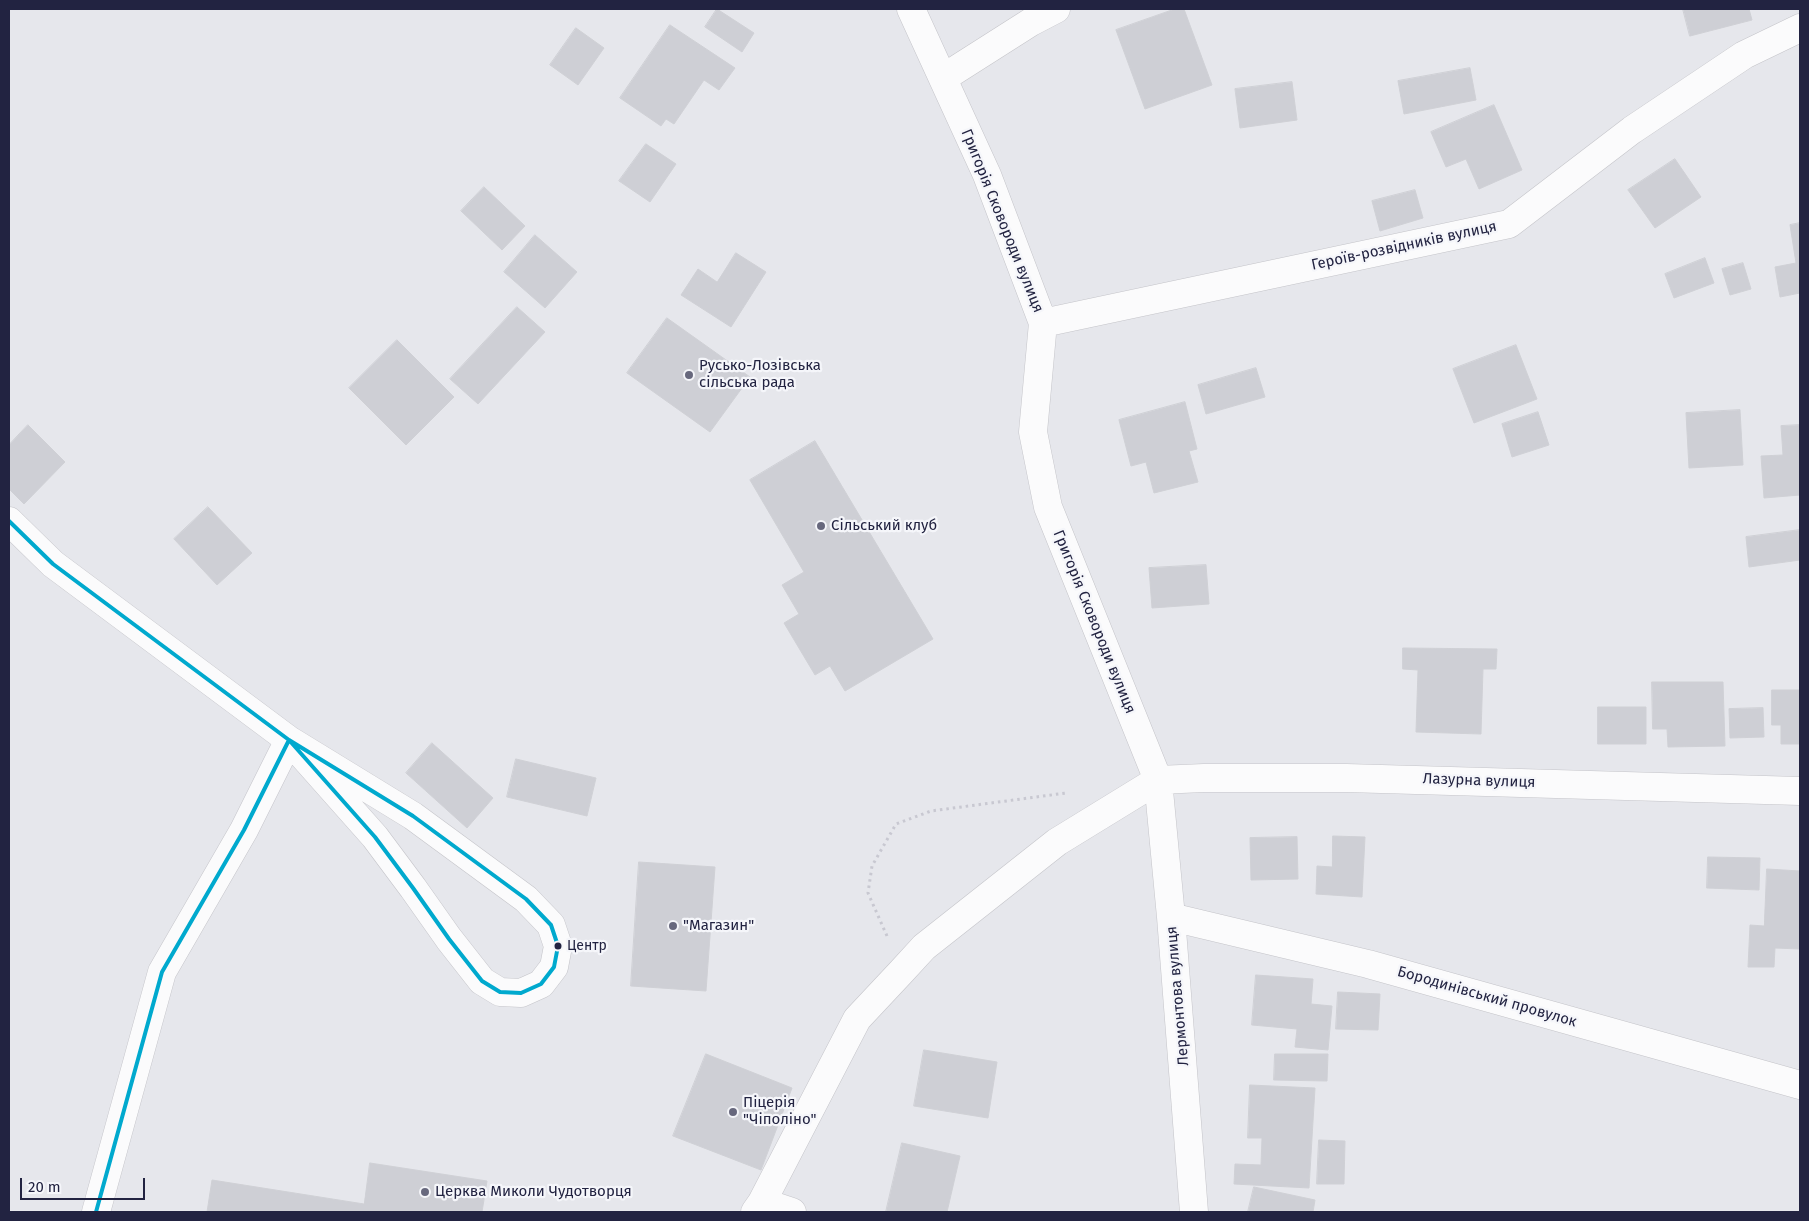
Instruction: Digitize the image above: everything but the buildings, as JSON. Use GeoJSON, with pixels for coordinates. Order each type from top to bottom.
{"type":"FeatureCollection","features":[{"type":"Feature","properties":{"kind":"street","name":"Григорія Сковороди вулиця"},"geometry":{"type":"LineString","coordinates":[[911,9],[987,175],[1043,323],[1033,432],[1048,506],[1158,780]]}},
{"type":"Feature","properties":{"kind":"street"},"geometry":{"type":"LineString","coordinates":[[943,78],[1031,22],[1056,9]]}},
{"type":"Feature","properties":{"kind":"street","name":"Героїв-розвідників вулиця"},"geometry":{"type":"LineString","coordinates":[[1043,323],[1509,224],[1632,130],[1744,55],[1800,28]]}},
{"type":"Feature","properties":{"kind":"street"},"geometry":{"type":"LineString","coordinates":[[9,522],[53,564],[289,740],[413,816],[526,899],[551,925],[558,946],[554,967],[541,984],[522,993],[500,992],[482,981],[374,837],[289,740]]}},
{"type":"Feature","properties":{"kind":"street"},"geometry":{"type":"LineString","coordinates":[[96,1212],[162,972],[244,830],[289,740]]}},
{"type":"Feature","properties":{"kind":"street","name":"Лазурна вулиця"},"geometry":{"type":"LineString","coordinates":[[1158,780],[1204,778],[1346,778],[1800,791]]}},
{"type":"Feature","properties":{"kind":"street"},"geometry":{"type":"LineString","coordinates":[[792,1212],[759,1207],[858,1019],[924,947],[1057,842],[1158,780]]}},
{"type":"Feature","properties":{"kind":"street","name":"Лермонтова вулиця"},"geometry":{"type":"LineString","coordinates":[[1158,780],[1171,917],[1194,1212]]}},
{"type":"Feature","properties":{"kind":"street","name":"Бородинівський провулок"},"geometry":{"type":"LineString","coordinates":[[1171,917],[1368,964],[1800,1084]]}},
{"type":"Feature","properties":{"kind":"path"},"geometry":{"type":"LineString","coordinates":[[902,971],[868,893],[872,866],[896,824],[931,811],[1069,792]]}},
{"type":"Feature","properties":{"kind":"transit line"},"geometry":{"type":"LineString","coordinates":[[9,521],[53,564],[289,740],[413,816],[526,899],[551,925],[558,946],[554,967],[541,984],[521,993],[500,992],[482,981],[375,837],[289,740],[244,830],[162,972],[96,1212]]}},
{"type":"Feature","properties":{"kind":"place","name":"Русько-Лозівська сільська рада"},"geometry":{"type":"Point","coordinates":[689,375]}},
{"type":"Feature","properties":{"kind":"place","name":"Сільський клуб"},"geometry":{"type":"Point","coordinates":[821,526]}},
{"type":"Feature","properties":{"kind":"place","name":"\"Магазин\""},"geometry":{"type":"Point","coordinates":[673,926]}},
{"type":"Feature","properties":{"kind":"place","name":"Центр"},"geometry":{"type":"Point","coordinates":[558,946]}},
{"type":"Feature","properties":{"kind":"place","name":"Піцерія \"Чіполіно\""},"geometry":{"type":"Point","coordinates":[733,1112]}},
{"type":"Feature","properties":{"kind":"place","name":"Церква Миколи Чудотворця"},"geometry":{"type":"Point","coordinates":[425,1192]}}]}
